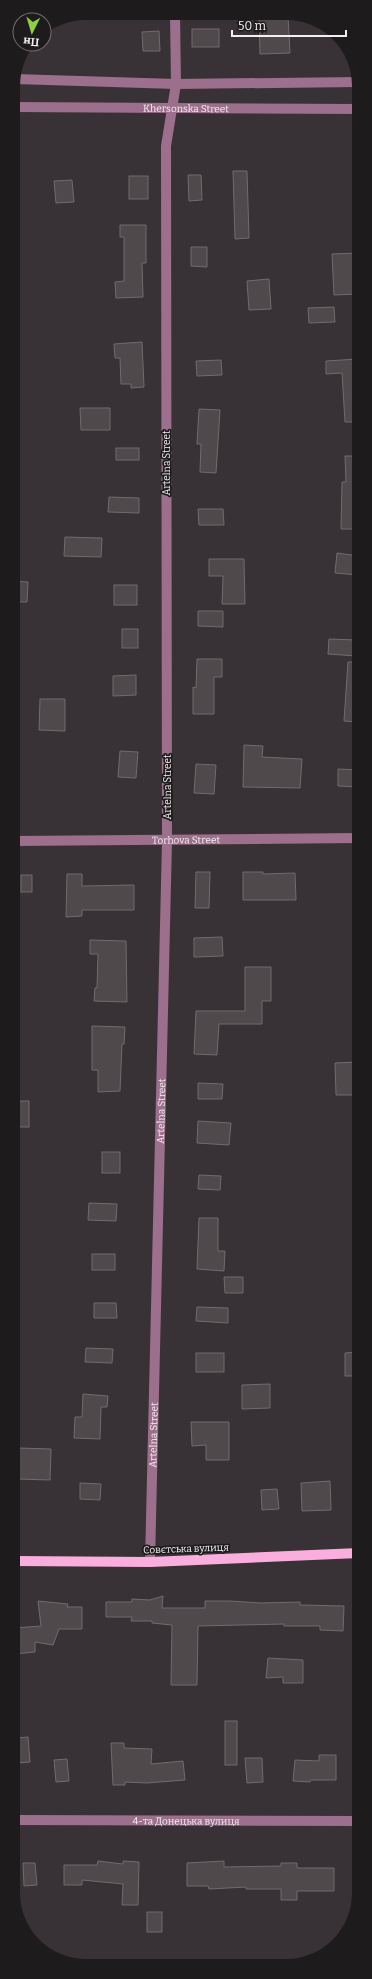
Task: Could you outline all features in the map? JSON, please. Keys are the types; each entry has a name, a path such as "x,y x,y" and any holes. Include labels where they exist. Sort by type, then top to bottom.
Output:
{"main road":[{"name":"Совєтська вулиця","path":"20,1561 150,1562 352,1553"}],"street":[{"name":"Artelna Street","path":"150,1562 166,841 166,146 176,84 175,20"},
{"path":"20,79 176,84 352,82"},
{"name":"Khersonska Street","path":"20,107 352,109"},
{"name":"Torhova Street","path":"20,841 166,841 352,838"},
{"name":"4-та Донецька вулиця","path":"20,1820 352,1821"}],"building":[{"path":"259,20 288,20 290,53 260,54"},
{"path":"192,29 219,29 219,47 192,47"},
{"path":"159,31 160,51 143,51 142,32"},
{"path":"233,171 247,171 249,238 235,239"},
{"path":"188,175 201,175 202,200 189,201"},
{"path":"129,176 148,176 148,199 129,199"},
{"path":"72,180 74,202 56,203 54,181"},
{"path":"120,225 146,225 146,263 142,263 143,297 116,298 115,282 124,281 124,237 120,237"},
{"path":"191,247 207,247 207,267 191,266"},
{"path":"352,253 352,294 334,295 332,254"},
{"path":"269,279 271,309 249,310 247,281"},
{"path":"334,307 335,322 309,323 308,308"},
{"path":"142,342 144,387 131,388 131,384 121,384 120,358 115,358 114,344"},
{"path":"352,359 352,422 345,422 342,373 326,374 326,361"},
{"path":"221,360 222,375 197,376 196,361"},
{"path":"80,408 110,408 110,430 81,430"},
{"path":"199,409 220,410 216,473 200,472 201,444 197,444"},
{"path":"116,448 139,448 139,460 116,460"},
{"path":"345,456 352,456 352,529 341,529 342,482 346,482"},
{"path":"109,497 139,498 139,513 108,512"},
{"path":"198,509 223,509 224,525 199,525"},
{"path":"65,537 102,538 101,557 64,556"},
{"path":"337,553 352,555 352,574 335,573"},
{"path":"209,559 244,559 245,604 222,604 223,576 209,576"},
{"path":"20,581 28,582 27,602 20,602"},
{"path":"114,585 137,585 137,605 114,605"},
{"path":"198,611 223,611 223,627 198,626"},
{"path":"122,629 138,629 138,648 122,648"},
{"path":"329,639 352,640 352,656 328,654"},
{"path":"197,659 222,659 222,677 214,677 214,714 193,714 193,687 196,688"},
{"path":"348,662 352,662 352,722 344,721"},
{"path":"136,675 136,695 113,696 113,676"},
{"path":"40,699 65,699 65,731 39,730"},
{"path":"244,745 263,746 262,757 302,759 300,788 243,787"},
{"path":"120,751 138,752 136,778 118,777"},
{"path":"196,764 216,765 214,794 194,793"},
{"path":"338,769 352,770 352,787 338,786"},
{"path":"196,872 210,872 209,908 195,908"},
{"path":"243,872 263,872 263,874 295,873 296,900 243,900"},
{"path":"67,874 82,874 82,886 134,885 134,910 82,910 82,916 66,917"},
{"path":"21,875 32,875 32,892 21,892"},
{"path":"222,937 223,956 194,957 194,938"},
{"path":"90,940 126,941 127,1002 94,1001 95,988 97,988 98,954 90,954"},
{"path":"245,967 271,967 271,1001 262,1001 262,1024 219,1024 217,1055 194,1054 196,1011 245,1011"},
{"path":"92,1026 125,1027 124,1044 122,1044 120,1091 98,1092 98,1070 92,1070"},
{"path":"352,1062 352,1095 336,1095 335,1063"},
{"path":"198,1083 223,1084 222,1099 198,1099"},
{"path":"20,1101 29,1101 29,1127 20,1127"},
{"path":"198,1121 231,1123 229,1145 197,1143"},
{"path":"102,1152 120,1152 120,1173 102,1173"},
{"path":"199,1175 221,1176 220,1190 198,1189"},
{"path":"89,1203 117,1204 116,1221 88,1220"},
{"path":"199,1218 218,1218 218,1251 225,1251 224,1271 197,1269"},
{"path":"92,1254 115,1254 115,1270 92,1270"},
{"path":"224,1277 243,1277 243,1293 225,1293"},
{"path":"94,1303 116,1303 117,1318 94,1318"},
{"path":"197,1307 228,1308 228,1323 196,1321"},
{"path":"86,1348 113,1349 112,1363 85,1362"},
{"path":"352,1352 352,1376 345,1376 345,1353"},
{"path":"196,1353 224,1353 224,1372 196,1372"},
{"path":"270,1384 270,1408 242,1409 242,1385"},
{"path":"83,1394 108,1396 107,1407 101,1407 100,1439 74,1438 75,1417 82,1417"},
{"path":"191,1422 229,1422 229,1460 206,1460 206,1445 192,1446"},
{"path":"20,1448 51,1449 50,1480 20,1479"},
{"path":"330,1481 331,1510 302,1511 301,1483"},
{"path":"80,1483 101,1484 100,1500 80,1499"},
{"path":"277,1489 279,1509 262,1510 261,1490"},
{"path":"163,1596 162,1608 205,1608 205,1601 261,1603 300,1602 300,1605 344,1606 343,1631 320,1630 320,1626 284,1626 284,1624 198,1626 197,1685 171,1685 172,1625 152,1623 152,1621 131,1621 132,1617 106,1617 106,1602 132,1602 132,1599 150,1600"},
{"path":"38,1601 68,1604 67,1607 82,1607 82,1629 59,1629 53,1645 35,1642 35,1652 20,1653 20,1628 41,1626"},
{"path":"268,1658 303,1660 303,1683 283,1683 283,1677 266,1678"},
{"path":"225,1721 237,1721 237,1765 225,1765"},
{"path":"28,1737 30,1762 20,1763 20,1738"},
{"path":"111,1743 124,1743 124,1748 152,1749 151,1764 183,1761 185,1780 147,1783 125,1782 125,1785 113,1785"},
{"path":"319,1755 336,1755 336,1780 311,1780 310,1782 293,1781 295,1760 319,1761"},
{"path":"245,1758 262,1758 263,1782 247,1783"},
{"path":"67,1759 69,1781 56,1782 54,1760"},
{"path":"98,1861 123,1864 123,1861 139,1862 138,1905 122,1905 123,1884 82,1880 82,1885 64,1885 64,1865 97,1865"},
{"path":"224,1861 224,1867 281,1866 281,1863 297,1863 297,1868 334,1868 334,1891 297,1891 297,1900 281,1900 281,1889 246,1889 246,1887 209,1889 208,1886 187,1886 187,1863"},
{"path":"23,1863 35,1863 37,1885 24,1886"},
{"path":"147,1912 162,1912 162,1932 147,1932"}]}
